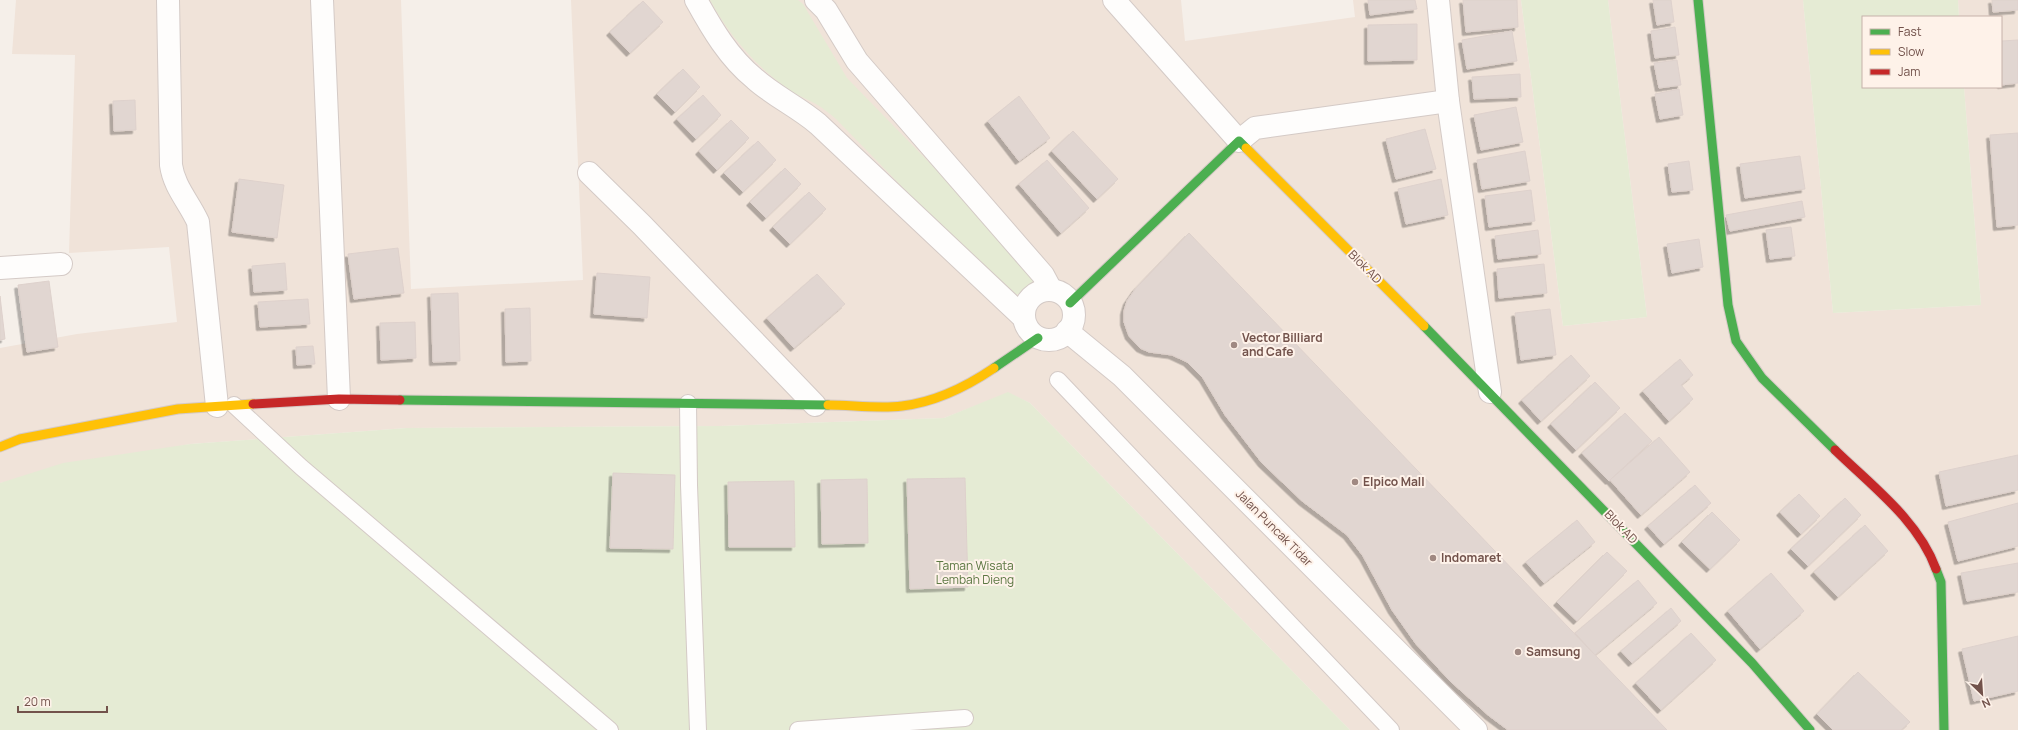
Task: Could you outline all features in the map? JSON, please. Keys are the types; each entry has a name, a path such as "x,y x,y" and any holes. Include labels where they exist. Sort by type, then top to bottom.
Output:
{"street":[{"path":"168,0 171,165 173,179 193,211 198,222 225,406"},
{"path":"322,0 339,400"},
{"path":"696,0 725,47 744,69 756,80 804,112 818,124 1024,318"},
{"path":"816,0 826,10 858,61 1043,275 1051,290"},
{"name":"Blok AD","path":"1114,0 1239,141 1490,392 1752,663 1810,730"},
{"path":"1438,0 1448,101 1490,392"},
{"path":"1698,0 1728,305 1736,341 1762,378 1914,527 1931,555 1941,582 1944,730"},
{"path":"1070,303 1215,166 1239,141 1255,128 1448,101"},
{"path":"589,173 642,225 815,405"},
{"path":"0,268 61,264"},
{"path":"1043,290 1059,292 1070,303 1073,318 1067,331 1054,340 1038,338 1026,326 1024,318 1026,304 1031,298 1043,290"},
{"name":"Jalan Puncak Tidar","path":"1067,331 1122,376 1476,730"},
{"path":"0,447 20,439 178,409 339,400 901,406 942,397 975,381 1038,338"}],"lane":[{"path":"1058,380 1391,730"},
{"path":"688,403 689,485 698,730"},
{"path":"225,406 300,467 610,730"},
{"path":"798,730 964,718"}],"shaded area":[{"path":"16,0 401,0 411,289 583,280 571,0 1181,0 1185,41 1355,17 1353,0 1521,0 1563,326 1647,317 1608,0 1803,0 1833,313 1981,305 1964,88 2002,88 2002,16 1959,16 1958,0 2018,0 2018,730 1350,730 1030,403 1008,393 944,418 720,426 407,428 190,444 0,483 0,348 77,334 177,322 169,247 69,253 75,55 12,54"}],"green space":[{"path":"710,0 798,0 803,4 847,78 1027,263 1035,281 1030,287 1023,293 1012,295 1001,288 836,119 819,106 794,93 781,84 757,63 726,27"},
{"path":"1521,0 1608,0 1647,317 1563,326"},
{"path":"1803,0 1958,0 1959,16 1862,16 1862,88 1964,88 1981,305 1833,313"},
{"name":"Taman Wisata Lembah Dieng","path":"1008,392 1030,403 1350,730 0,730 0,483 63,463 190,444 407,428 720,426 944,418"}],"building":[{"path":"1368,0 1415,0 1417,9 1370,15"},
{"path":"1463,0 1517,0 1518,27 1466,32"},
{"path":"1653,0 1671,0 1674,22 1657,25"},
{"path":"1992,0 2018,0 2018,10 1993,12"},
{"path":"643,1 663,22 630,53 610,32"},
{"path":"1417,24 1417,60 1368,61 1368,25"},
{"path":"1675,27 1679,55 1655,58 1651,31"},
{"path":"1512,31 1517,61 1467,69 1462,40"},
{"path":"2018,40 2018,83 2002,85 2002,41"},
{"path":"1677,60 1681,85 1659,88 1654,63"},
{"path":"683,69 700,87 675,112 657,94"},
{"path":"1520,74 1521,97 1474,99 1472,77"},
{"path":"1679,89 1683,115 1660,119 1655,94"},
{"path":"703,95 721,115 696,139 677,119"},
{"path":"1019,96 1050,138 1019,161 988,121"},
{"path":"135,100 136,130 114,131 113,101"},
{"path":"1516,107 1523,142 1481,150 1474,115"},
{"path":"731,120 749,138 717,170 699,151"},
{"path":"1425,129 1436,169 1396,179 1386,139"},
{"path":"1073,131 1118,179 1097,199 1052,151"},
{"path":"2018,133 2018,225 1997,227 1990,135"},
{"path":"758,141 776,160 743,192 724,173"},
{"path":"1525,151 1530,181 1482,189 1477,160"},
{"path":"1800,156 1805,189 1745,198 1740,164"},
{"path":"1047,160 1089,208 1061,233 1019,184"},
{"path":"1689,161 1693,190 1672,192 1668,164"},
{"path":"785,168 801,184 766,218 750,202"},
{"path":"239,179 284,185 277,238 232,232"},
{"path":"1441,179 1448,215 1406,224 1398,189"},
{"path":"1531,190 1535,221 1489,227 1485,196"},
{"path":"809,192 826,209 790,244 773,227"},
{"path":"1802,201 1805,217 1730,231 1726,215"},
{"path":"1791,227 1795,256 1770,259 1766,230"},
{"path":"1538,230 1541,254 1498,259 1495,236"},
{"name":"Elpico Mall","path":"1189,233 1667,730 1508,730 1488,715 1450,681 1416,644 1392,610 1363,556 1347,535 1302,501 1262,463 1225,415 1203,378 1187,362 1172,355 1149,352 1140,348 1129,336 1124,322 1124,311 1127,301 1136,288"},
{"path":"1699,239 1703,267 1672,273 1667,244"},
{"path":"398,248 404,293 354,299 348,254"},
{"path":"285,263 287,290 254,292 252,266"},
{"path":"1544,264 1547,293 1499,298 1497,269"},
{"path":"597,273 650,277 647,318 594,314"},
{"path":"817,274 845,304 794,348 767,318"},
{"path":"49,281 58,347 27,352 18,285"},
{"path":"458,293 460,361 433,362 431,294"},
{"path":"0,296 5,339 0,340"},
{"path":"308,299 310,324 260,327 258,302"},
{"path":"530,308 531,361 506,362 505,309"},
{"path":"1550,309 1556,355 1521,360 1515,313"},
{"path":"415,322 416,358 381,360 380,323"},
{"path":"313,346 315,364 297,365 296,347"},
{"path":"1571,355 1590,376 1541,421 1522,400"},
{"path":"1680,359 1693,375 1681,385 1693,399 1669,421 1643,391"},
{"path":"1595,382 1620,408 1576,450 1551,424"},
{"path":"1625,413 1652,441 1609,481 1582,453"},
{"path":"1659,437 1690,472 1641,515 1610,480"},
{"path":"2018,455 2018,490 1946,506 1939,472"},
{"path":"613,473 675,475 673,549 610,548"},
{"path":"965,478 968,587 910,589 907,479"},
{"path":"867,479 868,543 822,544 821,480"},
{"path":"794,481 795,547 729,547 728,482"},
{"path":"1695,485 1711,503 1664,544 1648,526"},
{"path":"1799,494 1820,516 1801,534 1780,512"},
{"path":"1845,498 1861,515 1808,566 1791,549"},
{"path":"2018,503 2018,546 1958,561 1948,522"},
{"path":"1712,512 1740,540 1710,569 1682,542"},
{"path":"1577,520 1595,542 1544,583 1526,562"},
{"path":"1865,525 1888,551 1838,597 1814,572"},
{"path":"1607,552 1627,571 1577,621 1557,602"},
{"path":"2018,563 2018,592 1967,601 1961,573"},
{"path":"1771,573 1804,611 1760,649 1728,611"},
{"path":"1638,580 1657,603 1595,655 1575,633"},
{"path":"1671,608 1681,621 1632,663 1621,651"},
{"path":"1691,633 1716,660 1661,710 1636,683"},
{"path":"2018,636 2018,691 1974,701 1962,649"},
{"path":"1858,672 1910,722 1901,730 1833,730 1817,714"}],"traffic: fast":[{"path":"1698,0 1728,305 1736,341 1762,378 1835,450"},
{"path":"1070,303 1239,141 1246,148"},
{"path":"1424,326 1752,663 1810,730"},
{"path":"994,368 1038,338"},
{"path":"400,400 828,405"},
{"path":"1936,569 1941,582 1944,730"}],"traffic: slow":[{"path":"1246,148 1424,326"},
{"path":"828,405 884,407 915,404 950,393 994,368"},
{"path":"0,447 20,439 178,409 253,404"}],"traffic: jam":[{"path":"253,404 339,399 400,400"},
{"path":"1835,450 1906,519 1928,551 1936,569"}],"place":[{"name":"Vector Billiard and Cafe","path":"1234,345"},
{"name":"Elpico Mall","path":"1355,482"},
{"name":"Indomaret","path":"1433,558"},
{"name":"Samsung","path":"1518,652"}]}
